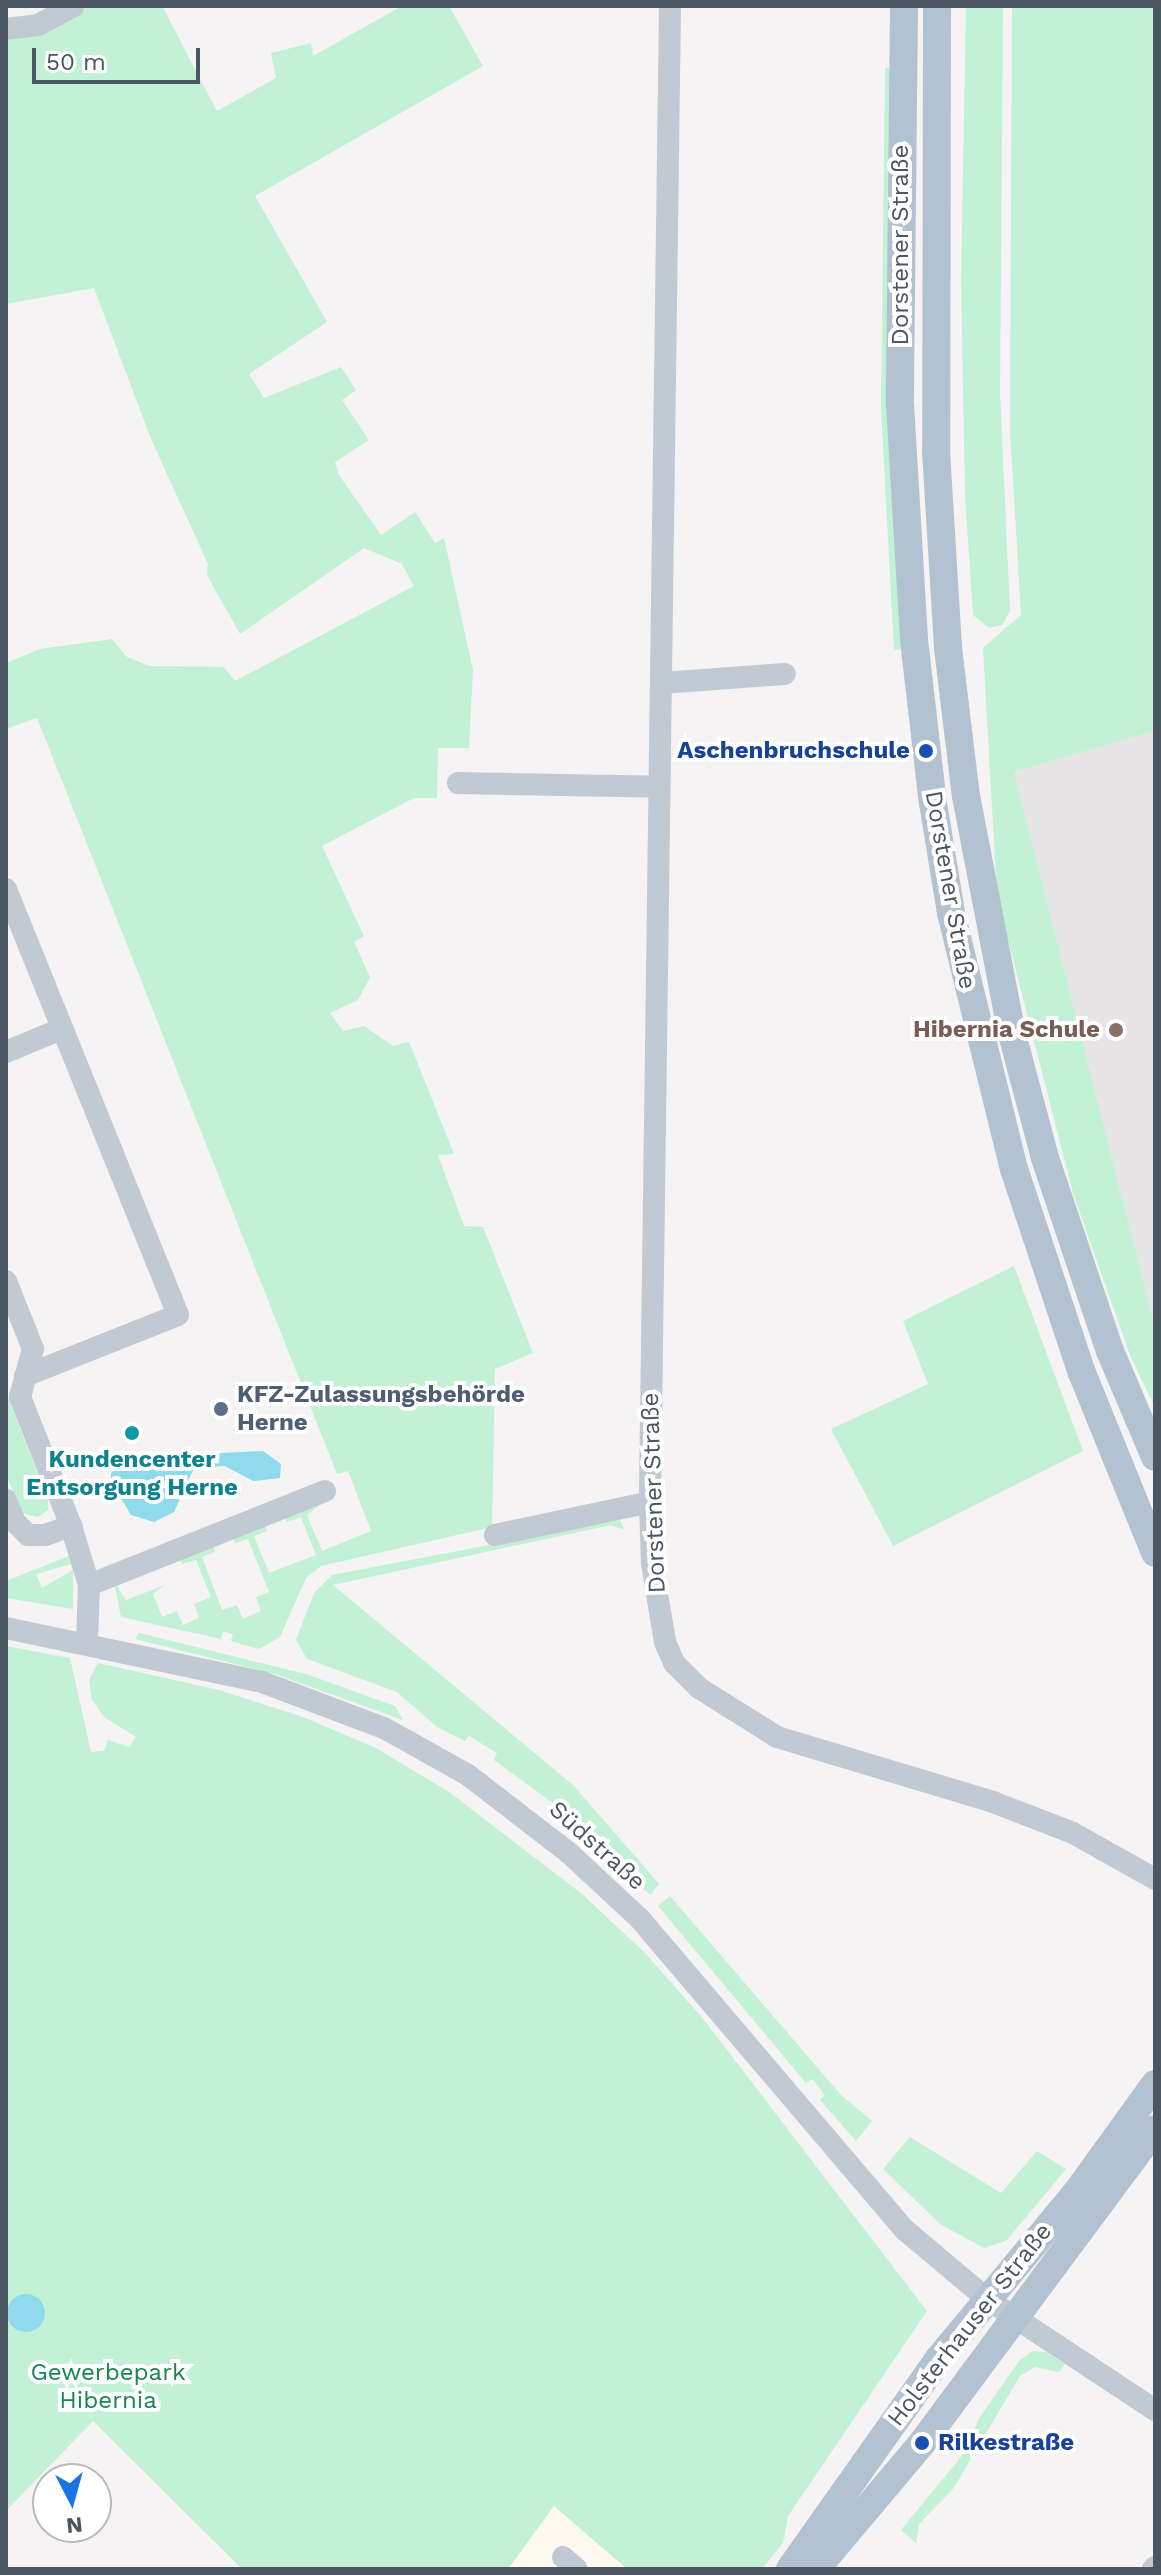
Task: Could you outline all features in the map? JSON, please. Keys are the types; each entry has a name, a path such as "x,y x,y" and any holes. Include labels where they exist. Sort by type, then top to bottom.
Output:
{"main road":[{"name":"Dorstener Straße","path":"904,6 900,404 914,640 933,803 951,913 1014,1169 1082,1373 1155,1553"},
{"name":"Dorstener Straße","path":"937,6 936,451 948,648 966,796 1008,1020 1045,1158 1110,1351 1155,1457"},
{"name":"Holsterhauser Straße","path":"790,2569 929,2371 1077,2192 1155,2084"},
{"name":"Holsterhauser Straße","path":"816,2569 1016,2318 1155,2129"}],"street":[{"path":"6,29 38,25 73,6"},
{"name":"Dorstener Straße","path":"670,6 650,1502 652,1564 665,1642 675,1664 728,1711 792,1742 993,1802 1073,1833 1155,1879"},
{"path":"661,683 785,674"},
{"path":"458,783 659,787"},
{"path":"6,889 61,1029 134,1197 178,1315 25,1376"},
{"path":"6,1052 61,1029"},
{"path":"6,1281 33,1349 20,1397 71,1526 89,1585 87,1642"},
{"path":"89,1585 325,1491"},
{"path":"6,1500 15,1522 28,1535 45,1535 71,1526"},
{"path":"495,1535 650,1502"},
{"name":"Südstraße","path":"6,1628 183,1662 298,1694 405,1738 510,1805 640,1919 905,2230 987,2299 1016,2318"},
{"path":"1016,2318 1155,2410"}],"shaded area":[{"name":"Hibernia Schule","path":"1155,731 1155,1327 1014,772"},
{"path":"554,2505 627,2569 508,2569"}],"green space":[{"path":"90,6 162,6 217,111 276,78 271,53 311,43 313,56 402,6 449,6 483,66 255,196 327,322 249,374 264,398 341,367 356,390 342,400 369,440 335,462 339,475 381,535 415,512 435,543 444,538 473,670 469,748 438,748 437,798 414,798 322,846 364,936 354,942 370,977 358,1000 330,1013 343,1031 364,1026 393,1046 409,1042 454,1154 438,1155 464,1226 483,1227 533,1353 495,1369 492,1527 321,1566 306,1578 280,1637 259,1649 231,1641 233,1634 223,1631 221,1639 121,1617 114,1582 126,1600 165,1585 153,1594 162,1617 177,1611 183,1625 199,1618 194,1604 211,1597 196,1560 182,1564 179,1559 214,1547 215,1552 202,1557 222,1610 237,1605 243,1619 261,1611 256,1597 269,1592 248,1539 235,1543 233,1537 265,1524 267,1531 254,1536 269,1573 316,1555 301,1517 287,1522 285,1518 320,1505 307,1515 322,1551 371,1531 348,1471 337,1474 37,718 6,729 6,663 40,649 112,639 127,657 149,666 224,667 235,681 414,586 402,564 364,548 240,634 207,575 208,564 151,439 94,288 6,304 6,41 42,31"},
{"path":"966,6 1003,6 1000,393 1010,611 1002,625 989,628 973,615 965,496 961,280"},
{"path":"1012,6 1155,6 1155,731 1014,772 1155,1327 1155,1407 1131,1358 1073,1193 997,897 983,648 1021,615 1010,430"},
{"path":"885,68 890,68 903,649 894,650 881,408"},
{"path":"1014,1266 1083,1451 893,1546 831,1429 928,1384 903,1321"},
{"path":"6,1393 48,1499 48,1510 38,1517 21,1513 6,1474"},
{"path":"620,1520 625,1530 611,1525 333,1585 574,1786 659,1884 650,1895 564,1811 494,1760 497,1753 469,1736 465,1741 437,1727 397,1692 307,1659 296,1640 314,1593 332,1575"},
{"path":"69,1556 72,1564 36,1574 42,1588 73,1570 73,1609 6,1598 6,1581"},
{"path":"139,1633 306,1674 395,1706 403,1720 275,1674 135,1639"},
{"name":"Gewerbepark Hibernia","path":"6,1646 70,1658 91,1752 104,1751 108,1740 129,1747 136,1737 104,1717 92,1700 89,1680 98,1663 219,1690 303,1717 376,1748 449,1792 582,1894 646,1954 704,2020 927,2311 788,2516 783,2543 762,2569 627,2569 554,2506 508,2569 242,2569 93,2421 52,2463 32,2463 32,2484 6,2511"},
{"path":"670,1896 841,2095 872,2121 856,2141 820,2100 825,2095 812,2079 806,2083 658,1906"},
{"path":"910,2137 1001,2193 1037,2151 1066,2169 1006,2241 984,2248 940,2224 883,2169"},
{"path":"1033,2351 1046,2352 1065,2364 1059,2372 1035,2367 1020,2376 953,2489 919,2524 916,2543 901,2530 961,2457 980,2417 1019,2361"}],"water":[{"path":"263,1451 281,1464 280,1478 253,1481 225,1466 194,1468 174,1512 154,1522 131,1515 111,1482 111,1473 122,1463 143,1457"},
{"path":"26,2294 39,2300 45,2313 39,2326 26,2332 13,2326 7,2313 13,2300"}],"place":[{"name":"Aschenbruchschule","path":"926,751"},
{"name":"Hibernia Schule","path":"1116,1030"},
{"name":"KFZ-Zulassungsbehörde Herne","path":"221,1409"},
{"name":"Kundencenter Entsorgung Herne","path":"132,1433"},
{"name":"Rilkestraße","path":"922,2443"}]}
